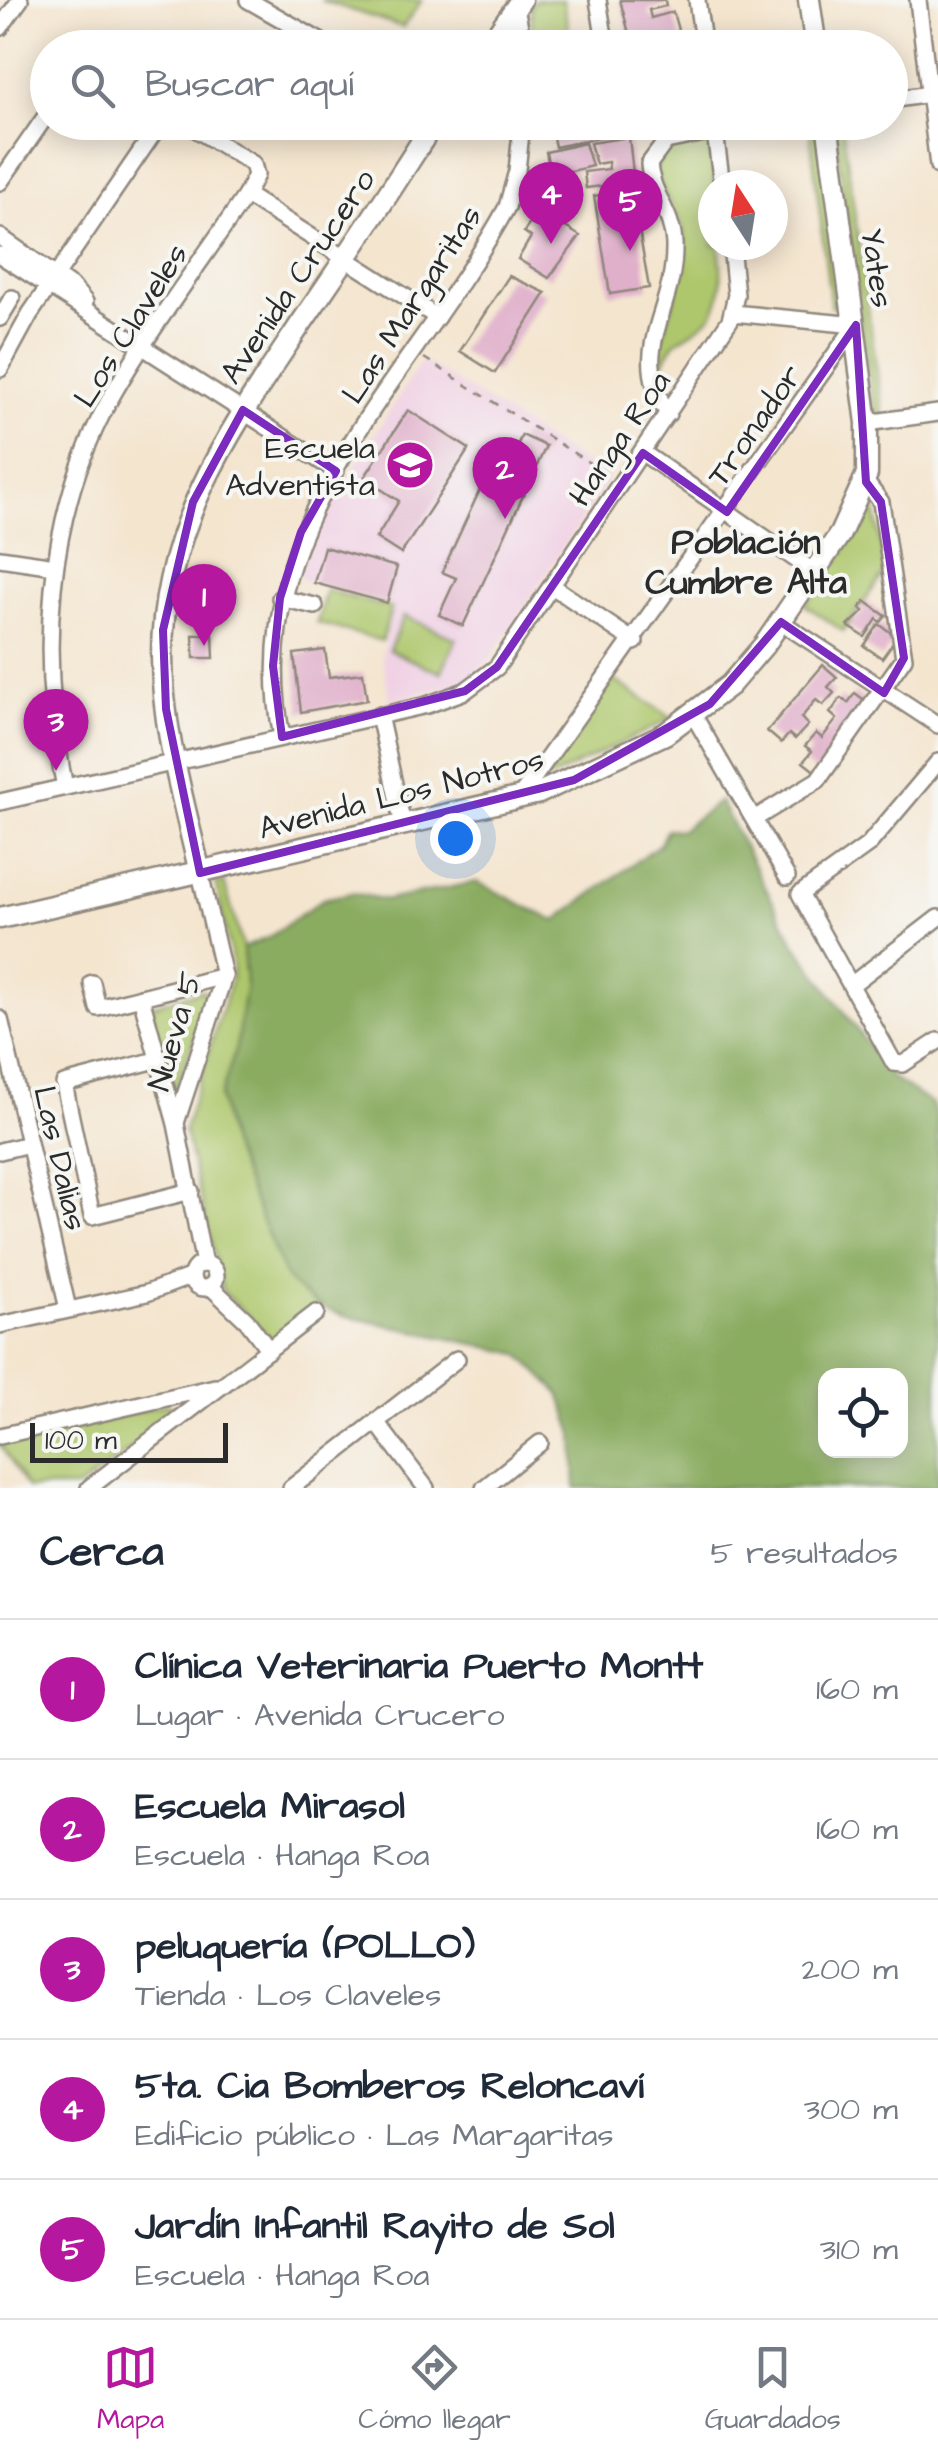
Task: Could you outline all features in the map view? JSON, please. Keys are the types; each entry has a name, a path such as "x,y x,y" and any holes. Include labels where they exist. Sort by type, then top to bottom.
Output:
{"main road":[{"path":"809,0 813,30"},
{"path":"499,30 518,3"},
{"name":"Avenida Crucero","path":"200,872 176,760 162,656 170,578 192,502 244,410 422,140"},
{"name":"Yates","path":"830,140 867,422"},
{"name":"Avenida Los Notros","path":"0,918 520,797 596,770 694,716 730,685 781,622 840,534 865,480 867,422"}],"street":[{"path":"0,28 20,0"},
{"path":"248,0 300,30"},
{"path":"598,0 603,30"},
{"path":"697,0 701,30"},
{"path":"918,0 934,94 938,166"},
{"path":"518,3 522,30"},
{"path":"908,98 934,94"},
{"path":"0,182 30,139"},
{"path":"0,369 53,282 150,140"},
{"path":"214,140 254,164 256,175 246,195 438,317"},
{"name":"Las Margaritas","path":"282,737 273,666 280,598 301,532 336,471 507,208 518,171 521,140"},
{"path":"668,414 656,396 648,366 664,312 674,240 648,164 669,140"},
{"path":"716,140 720,170"},
{"name":"Los Claveles","path":"65,787 50,692 55,566 72,497 94,432 145,346 246,195"},
{"path":"0,237 94,312 336,471"},
{"path":"0,254 53,282"},
{"path":"731,260 734,313 856,326"},
{"path":"0,318 12,298"},
{"name":"Hanga Roa","path":"0,802 427,705 481,682 552,586 734,313"},
{"name":"Tronador","path":"520,797 727,512 856,326"},
{"path":"867,422 938,413"},
{"path":"643,453 814,572"},
{"path":"754,819 818,780 884,693 904,658 881,502 865,480"},
{"path":"0,558 55,566"},
{"path":"552,586 634,642"},
{"path":"280,598 315,606"},
{"path":"781,622 938,725"},
{"path":"380,715 404,825"},
{"path":"694,716 786,876"},
{"path":"938,762 868,845 800,894 894,1063 903,1064 938,1041"},
{"name":"Nueva 5","path":"198,1270 191,1191 176,1124 224,976 200,872"},
{"path":"851,984 938,918"},
{"path":"92,984 98,1008 224,976"},
{"path":"141,997 176,1124"},
{"name":"Las Dalias","path":"0,1019 68,1310"},
{"path":"156,1060 64,1084 92,1216 191,1191"},
{"path":"0,1151 29,1144"},
{"path":"0,1325 147,1292 198,1270 198,1286 210,1286 252,1326 268,1350"},
{"path":"90,1488 316,1313"},
{"path":"292,1488 457,1359"},
{"path":"0,1436 222,1386"},
{"path":"376,1423 426,1488"},
{"path":"484,1488 540,1442"},
{"path":"502,1474 514,1488"}],"path":[{"path":"413,350 621,484"}],"highlighted area":[{"path":"856,325 866,482 881,502 904,658 884,693 781,622 710,704 574,780 200,873 166,709 163,630 193,502 243,410 336,471 301,532 280,598 273,666 282,737 465,691 497,667 643,453 727,512"}],"shaded area":[{"path":"422,360 608,479 491,658 467,681 390,701 382,656 393,605 300,579 300,570 321,519"}],"green space":[{"path":"320,0 422,0 403,27"},
{"path":"535,0 563,0 569,30 532,30 531,7"},
{"path":"708,140 713,170 698,170 698,260 721,260 721,264 721,286 712,315 676,343 661,367 657,365 659,349 682,269 685,240 656,167 667,145"},
{"path":"811,140 823,140 845,305 831,306"},
{"path":"836,140 844,140 883,416 874,413"},
{"path":"873,497 885,572 843,631 805,605 844,551"},
{"path":"326,590 391,608 382,641 317,623"},
{"path":"404,616 456,639 441,673 389,650"},
{"path":"614,680 672,718 548,779 545,771"},
{"path":"720,801 795,944 892,1078 932,1104 938,1121 938,1488 576,1488 574,1434 560,1394 519,1354 342,1315 318,1305 292,1284 286,1278 230,1144 220,1098 236,1048 246,984 243,948 271,936 323,899 352,893 387,900 477,882 555,921 660,844 667,829 681,830"},
{"path":"224,882 243,948 246,984 236,1048 220,1098 230,1144 286,1278 320,1308 273,1341 223,1292 184,1130 231,980 233,966 216,884"},
{"path":"203,990 207,996 205,1009 175,1089 170,1088 151,1006"},
{"path":"167,1404 177,1407 178,1413 79,1488 27,1488 0,1444"}],"building":[{"path":"620,0 665,0 666,6 649,10 651,18 673,12 678,30 628,30"},
{"path":"554,140 589,140 555,147"},
{"path":"629,140 634,182 586,188 584,172 609,169 608,162 596,164 590,143"},
{"path":"585,143 592,166 551,176 546,152"},
{"path":"646,188 650,216 637,218 649,288 610,294 594,196"},
{"path":"538,210 580,236 549,278 518,259 531,237 524,232"},
{"path":"509,276 546,293 495,373 460,351"},
{"path":"408,410 469,449 401,554 376,538 399,501 364,478"},
{"path":"522,435 546,446 463,626 439,615 456,578 442,572 490,468 504,474"},
{"path":"324,547 397,567 387,603 314,583"},
{"path":"865,601 886,616 881,622 877,619 865,637 848,626 864,611 860,608"},
{"path":"879,624 897,637 882,658 864,646"},
{"path":"213,634 214,658 194,658 193,635"},
{"path":"325,650 329,677 363,673 367,700 301,712 294,654"},
{"path":"823,665 837,677 828,687 834,693 823,705 816,700 801,718 808,725 795,739 789,734 781,743 767,731"},
{"path":"855,693 871,705 817,773 803,762 812,751 805,746 816,733 822,738 837,719 830,713 841,698 848,703"}],"place":[{"name":"5ta. Cia Bomberos Reloncaví","path":"551,244"},
{"name":"Jardín Infantil Rayito de Sol","path":"630,251"},
{"name":"Escuela Adventista","path":"410,465"},
{"name":"Escuela Mirasol","path":"505,519"},
{"name":"Clínica Veterinaria Puerto Montt","path":"204,646"},
{"name":"peluquería (POLLO)","path":"56,771"}],"district":[{"name":"Población Cumbre Alta","path":"746,561"}]}
